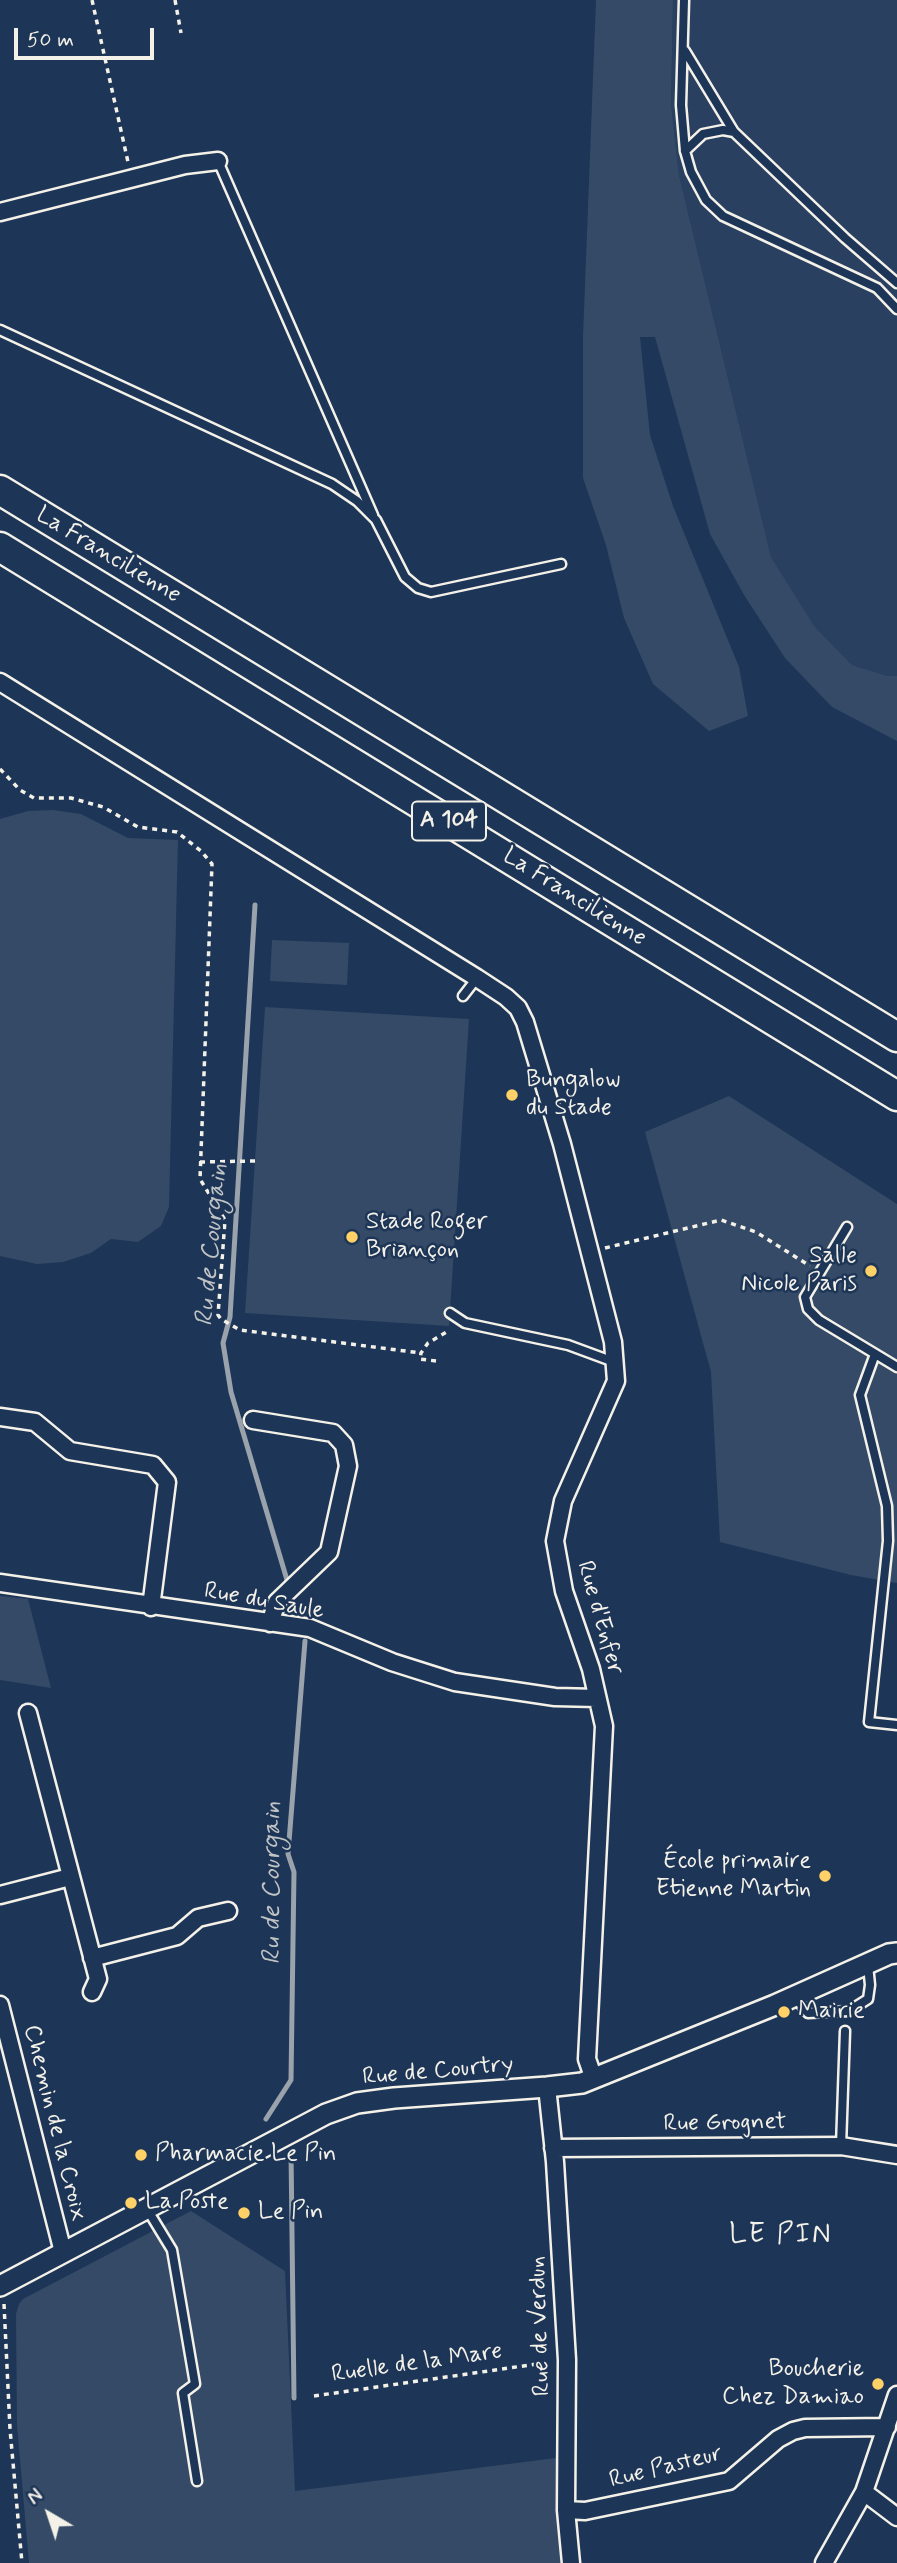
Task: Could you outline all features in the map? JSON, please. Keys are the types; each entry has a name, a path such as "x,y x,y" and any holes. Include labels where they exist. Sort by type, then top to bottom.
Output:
{"highway":[{"name":"La Francilienne","path":"0,491 897,1037"},
{"name":"La Francilienne","path":"0,547 897,1096"}],"street":[{"path":"0,212 185,165 218,161"},
{"name":"Rue d'Enfer","path":"0,682 478,978 506,997 518,1009 525,1022 562,1144 613,1342 616,1381 563,1501 555,1541 564,1591 591,1670 604,1726 587,2059 594,2079"},
{"path":"0,1417 35,1422 70,1451 153,1465 167,1482 151,1607"},
{"path":"253,1420 333,1433 344,1445 348,1466 329,1552 277,1602 270,1623"},
{"name":"Rue du Saule","path":"0,1583 310,1628 455,1682 555,1697 597,1698"},
{"path":"28,1713 98,1979 92,1993"},
{"path":"0,1895 70,1877"},
{"path":"92,1958 177,1936 198,1919 228,1911"},
{"name":"Rue de Courtry","path":"1,2285 326,2114 357,2103 394,2098 547,2087 594,2079 889,1954 897,1953"},
{"name":"Chemin de la Croix","path":"0,2005 63,2252"},
{"name":"Rue de Verdun","path":"547,2087 567,2360 566,2510 571,2563"},
{"name":"Rue Grognet","path":"553,2148 841,2146 897,2155"},
{"path":"824,2563 864,2493 897,2395"},
{"name":"Rue Pasteur","path":"566,2510 585,2511 729,2481 778,2439 793,2431 805,2428 887,2427"},
{"path":"864,2493 897,2517"}],"lane":[{"path":"684,0 681,105 685,151 691,172 706,200 723,216 877,288 897,309"},
{"path":"684,48 734,132 815,210 897,283"},
{"path":"685,151 704,135 723,130 734,132"},
{"path":"218,161 376,520 405,577 418,588 431,592 561,564"},
{"path":"0,330 332,484 357,501 376,520"},
{"path":"463,996 478,978"},
{"path":"847,1227 805,1297 808,1309 819,1320 897,1367"},
{"path":"450,1313 465,1323 568,1345 614,1362"},
{"path":"875,1354 860,1395 887,1506 888,1541 869,1721 897,1725"},
{"path":"794,1996 808,2013 849,2011 868,1999 868,1963"},
{"path":"841,2146 845,2032"},
{"path":"147,2208 172,2250 195,2384 183,2393 197,2481"}],"path":[{"path":"92,0 131,178"},
{"path":"175,0 181,33"},
{"path":"0,769 20,790 34,798 71,798 103,807 138,827 177,832 212,864 200,1179 225,1220 218,1315 240,1330 421,1353"},
{"path":"200,1162 255,1161"},
{"path":"590,1252 721,1220 756,1232 819,1271"},
{"path":"436,1361 420,1359 421,1353 440,1334 465,1323"},
{"path":"1,2285 6,2314 10,2429 22,2563"},
{"name":"Ruelle de la Mare","path":"314,2396 567,2360"}],"shaded area":[{"path":"596,0 673,0 671,104 679,175 771,557 815,627 852,665 888,676 897,676 897,741 832,707 785,658 744,595 710,534 655,337 640,337 650,435 673,506 739,667 748,716 709,731 653,684 624,618 606,545 583,478 583,336"},
{"path":"673,0 897,0 897,676 888,676 852,665 815,627 771,557 679,175 671,104"},
{"path":"53,810 81,814 128,838 178,840 169,1207 161,1226 138,1242 111,1239 91,1253 63,1262 37,1264 0,1256 0,819 28,811"},
{"path":"272,940 349,943 347,985 270,981"},
{"name":"Stade Roger Briançon","path":"265,1007 469,1019 449,1326 245,1313"},
{"path":"729,1096 897,1204 897,1583 851,1575 720,1542 711,1372 645,1132"},
{"path":"0,1596 28,1599 51,1688 0,1680"},
{"path":"191,2211 285,2271 295,2491 556,2458 562,2563 29,2563 17,2425 16,2314 19,2304 23,2299"}],"waterway":[{"name":"Ru de Courgain","path":"255,905 230,1317 223,1343 231,1392 287,1580"},
{"name":"Ru de Courgain","path":"266,2119 291,2080 294,1872 288,1854 305,1641"},
{"name":"Ru de Courgain","path":"291,2151 294,2398"}],"place":[{"name":"Bungalow du Stade","path":"512,1095"},
{"name":"Stade Roger Briançon","path":"352,1237"},
{"name":"Salle Nicole Paris","path":"871,1271"},
{"name":"École primaire Etienne Martin","path":"825,1876"},
{"name":"Mairie","path":"784,2012"},
{"name":"Pharmacie Le Pin","path":"141,2155"},
{"name":"La Poste","path":"131,2203"},
{"name":"Le Pin","path":"244,2213"},
{"name":"Boucherie Chez Damiao","path":"878,2384"}],"district":[{"name":"LE PIN","path":"781,2236"}]}
